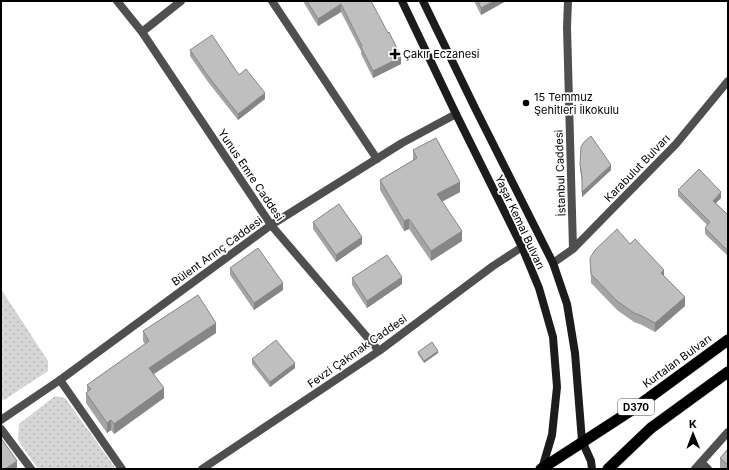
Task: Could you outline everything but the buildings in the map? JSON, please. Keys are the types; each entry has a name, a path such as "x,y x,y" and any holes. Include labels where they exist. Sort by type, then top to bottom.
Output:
{"highway":[{"name":"Kurtalan Bulvarı","path":"542,469 582,441 634,408 728,340"},
{"name":"D370","path":"608,469 651,428 728,372"}],"main road":[{"name":"Yaşar Kemal Bulvarı","path":"402,1 522,248 539,288 553,337 557,387 552,435 542,469"},
{"name":"Yaşar Kemal Bulvarı","path":"423,1 553,263 567,304 576,353 582,441"},
{"path":"582,441 591,461 592,469"}],"street":[{"name":"Yunus Emre Caddesi","path":"117,1 142,32 271,225 379,351"},
{"path":"142,32 182,1"},
{"path":"272,1 377,159"},
{"name":"İstanbul Caddesi","path":"568,1 567,27 573,249"},
{"name":"Karabulut Bulvarı","path":"553,263 573,249 676,144 728,81"},
{"name":"Bülent Arınç Caddesi","path":"1,420 60,380 271,225 402,143 456,114"},
{"name":"Fevzi Çakmak Caddesi","path":"202,469 379,351 493,266 522,248"},
{"path":"60,380 122,469"},
{"path":"1,429 31,469"},
{"path":"708,469 698,466 728,432"}],"shaded area":[{"path":"1,289 48,361 48,371 4,400 1,399"},
{"path":"55,396 65,398 116,469 38,469 18,440 19,424"}],"place":[{"name":"Çakır Eczanesi","path":"395,54"},
{"name":"15 Temmuz Şehitleri İlkokulu","path":"526,103"}]}
